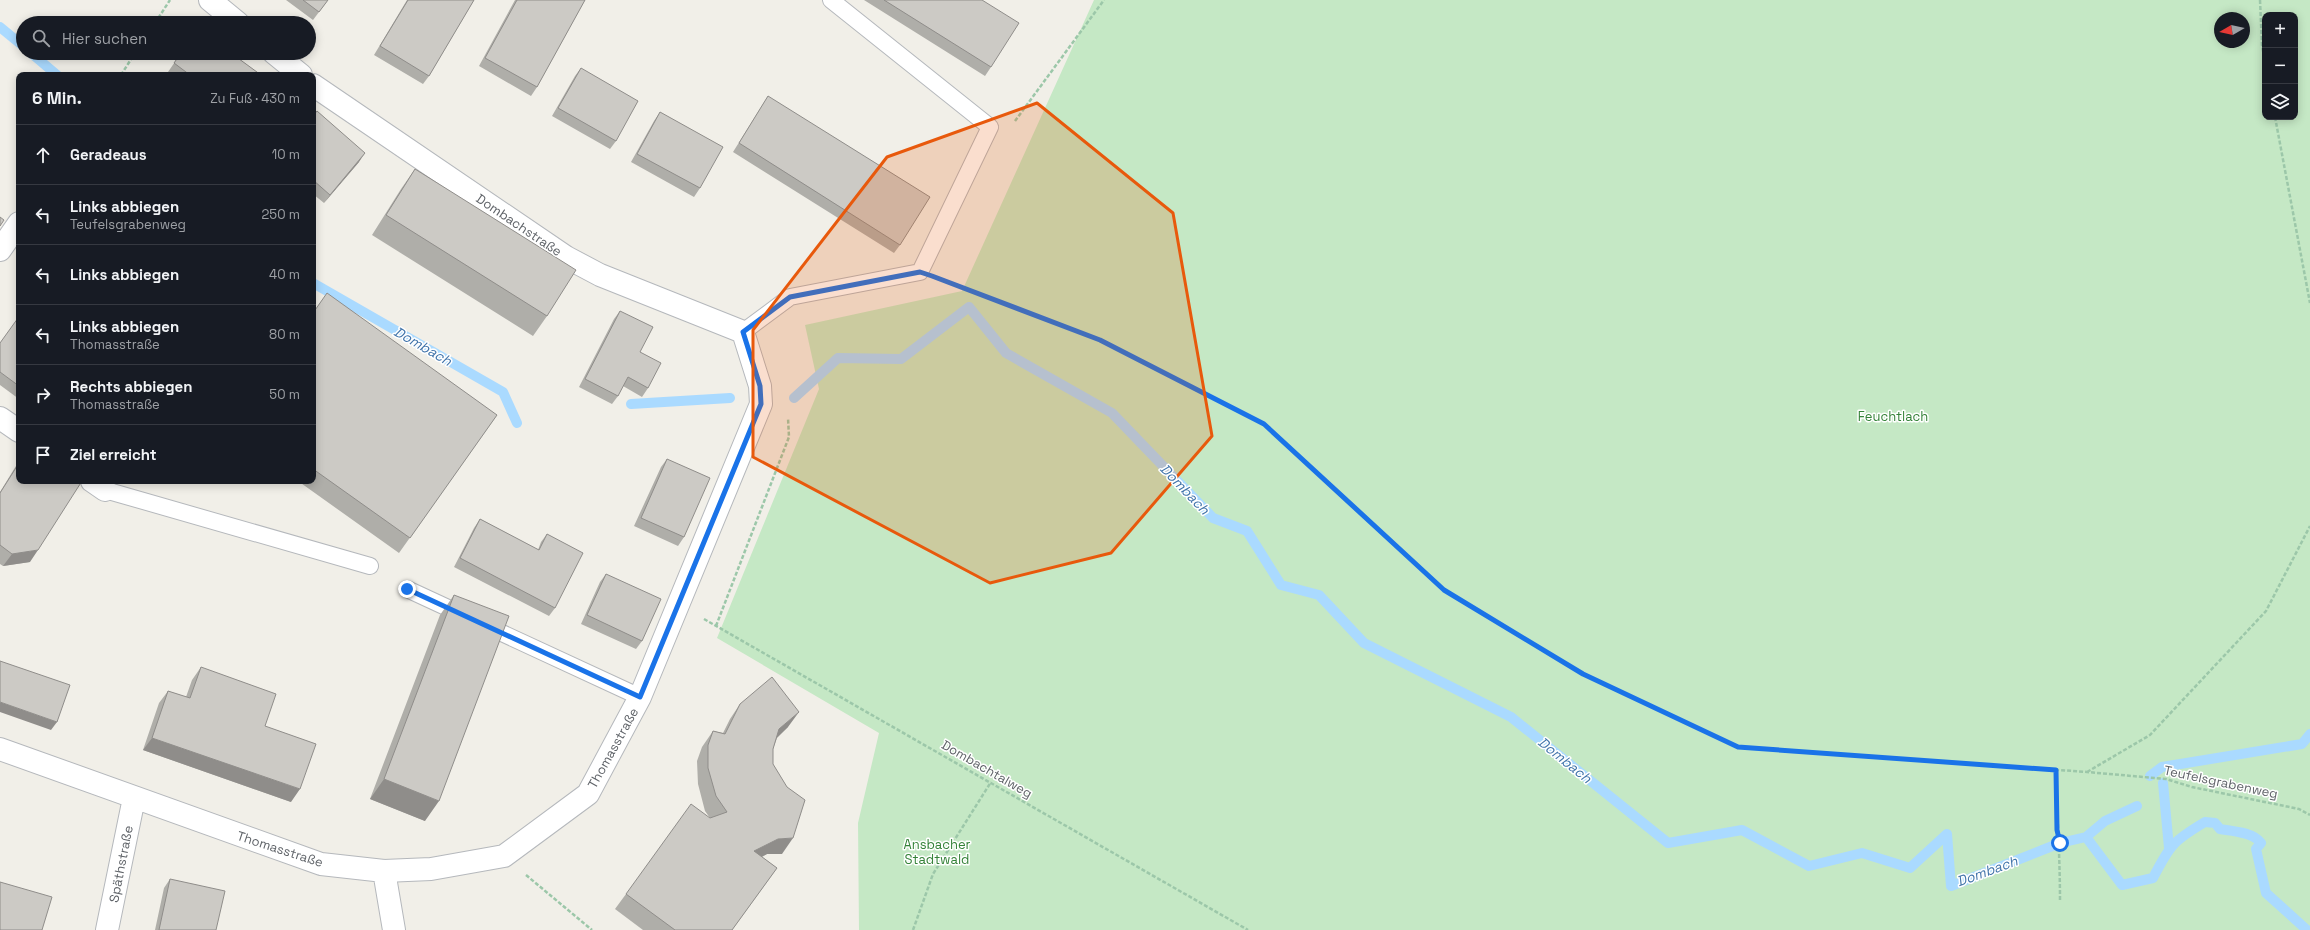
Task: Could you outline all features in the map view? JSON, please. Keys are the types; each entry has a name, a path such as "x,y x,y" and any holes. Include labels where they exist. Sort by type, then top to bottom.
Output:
{"street":[{"path":"210,0 229,16"},
{"path":"283,60 297,72"},
{"name":"Dombachstraße","path":"316,87 566,257 600,275 743,332"},
{"path":"0,250 16,227"},
{"name":"Thomasstraße","path":"0,750 321,864 384,871 431,869 504,856 588,794 640,697 761,404 760,386 743,332"},
{"path":"0,418 16,429"},
{"name":"Späthstraße","path":"107,930 134,798"},
{"path":"384,871 394,930"}],"lane":[{"path":"743,332 790,297 920,272 990,127 831,0"},
{"path":"99,485 370,566"},
{"name":"Thomasstraße","path":"407,589 640,697"}],"path":[{"path":"160,16 170,0"},
{"path":"990,127 1007,132 1104,0"},
{"path":"2260,0 2263,48"},
{"path":"123,72 131,60"},
{"path":"2276,120 2310,303"},
{"name":"Teufelsgrabenweg","path":"920,272 1100,340 1264,424 1444,590 1583,674 1738,747 2087,772 2166,780 2192,787 2299,809 2310,815"},
{"name":"Dombachtalweg","path":"761,404 788,417 789,437 716,626 1248,930"},
{"path":"2087,772 2150,734 2266,611 2310,526"},
{"path":"2056,770 2057,830 2060,843 2060,901"},
{"path":"913,930 933,874 991,782"},
{"path":"504,856 592,930"}],"highlighted area":[{"path":"1037,103 1173,213 1212,436 1111,553 990,583 753,457 753,330 887,157"}],"green space":[{"name":"Feuchtlach","path":"1094,0 2310,0 2310,930 859,930 858,823 879,733 717,638 819,389 805,325 962,291"}],"building":[{"path":"303,0 328,0 319,12"},
{"path":"408,0 474,0 429,76 380,46"},
{"path":"517,0 585,0 537,87 485,58"},
{"path":"884,0 982,0 1019,23 991,67"},
{"path":"176,60 241,60 257,72 186,72 174,63"},
{"path":"581,68 638,101 616,141 558,108"},
{"path":"768,96 930,197 900,245 739,143"},
{"path":"317,111 365,153 330,195 316,183"},
{"path":"660,112 723,147 700,188 637,154"},
{"path":"415,169 576,270 547,316 386,215"},
{"path":"0,217 4,220 0,226"},
{"path":"327,293 497,415 410,538 316,471 316,309"},
{"path":"620,311 653,327 640,352 661,363 648,388 628,377 618,396 585,379"},
{"path":"16,321 16,384 0,372 0,343"},
{"path":"667,459 710,478 684,537 641,518"},
{"path":"16,468 16,484 80,484 38,550 12,554 0,545 0,493"},
{"path":"480,519 539,550 547,534 583,553 555,608 460,558"},
{"path":"606,574 661,599 642,641 587,615"},
{"path":"454,595 509,616 439,801 384,779"},
{"path":"0,661 70,685 57,722 0,702"},
{"path":"201,667 276,694 265,726 316,744 300,789 152,738 168,691 190,698"},
{"path":"772,677 799,712 779,729 773,749 773,764 787,787 805,800 793,838 778,839 754,851 777,868 732,930 675,930 626,894 691,804 710,818 727,812 716,796 708,768 708,745 713,731 725,734 740,704"},
{"path":"170,879 225,891 216,930 159,930"},
{"path":"0,882 52,897 42,930 0,930"}],"waterway":[{"name":"Dombach","path":"0,27 16,40"},
{"name":"Dombach","path":"39,60 53,72"},
{"name":"Dombach","path":"316,285 503,392 517,423"},
{"name":"Dombach","path":"794,398 838,358 901,359 969,307 1006,353 1112,413 1213,518 1247,531 1281,585 1319,595 1364,643 1511,717 1668,843 1742,830 1809,866 1862,853 1910,868 1947,834 1951,886 2060,843 2086,837 2122,885 2153,878 2168,851 2179,839 2205,822 2215,823 2220,829 2248,834 2253,836 2261,843 2256,849 2266,893 2307,930"},
{"name":"Dombach","path":"631,404 730,398"},
{"path":"2150,776 2162,767 2302,744 2310,734"},
{"path":"2163,783 2169,848"},
{"path":"2086,837 2105,821 2137,806"}],"route":[{"path":"407,589 640,697 679,606 761,404 760,386 743,332 790,297 920,272 1100,340 1264,424 1444,590 1583,674 1738,747 2056,770 2057,830 2060,843"}],"park label":[{"name":"Ansbacher Stadtwald","path":"937,852"}]}
